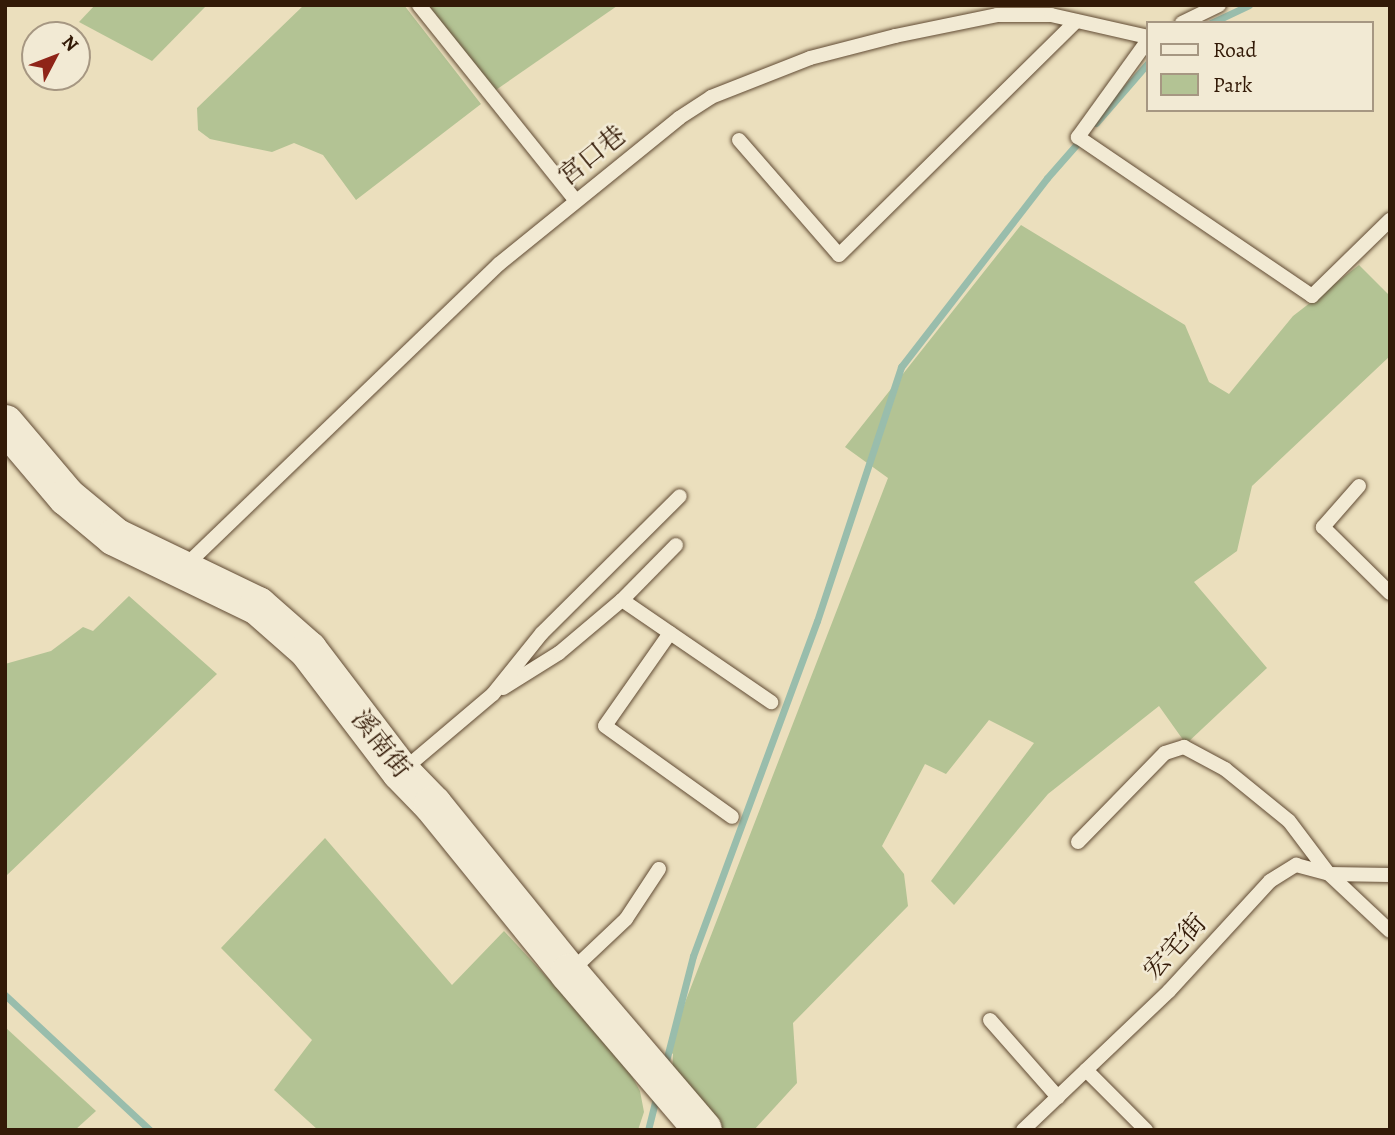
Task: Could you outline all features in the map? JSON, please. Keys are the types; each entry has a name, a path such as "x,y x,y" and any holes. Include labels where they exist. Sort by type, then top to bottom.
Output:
{"street":[{"name":"溪南街","path":"5,424 67,497 115,537 258,606 308,650 401,772 433,805 569,973 703,1130"}],"lane":[{"path":"419,5 576,201"},
{"path":"1186,21 1219,5"},
{"name":"宮口巷","path":"181,571 499,264 679,118 711,97 810,58 895,36 997,15 1055,11 1076,21 1146,38"},
{"path":"739,140 839,255 1076,21"},
{"path":"1146,42 1078,137 1312,296 1390,220"},
{"path":"1359,485 1323,527 1390,593"},
{"path":"493,694 542,633 680,496"},
{"path":"401,772 493,694 559,653 622,600 676,545"},
{"path":"622,600 771,702"},
{"path":"670,633 605,726 733,817"},
{"path":"1078,842 1165,753 1184,747 1225,769 1289,821 1329,874 1390,931"},
{"name":"宏宅街","path":"1028,1129 1169,991 1270,881 1296,866 1329,874 1390,875"},
{"path":"569,973 626,919 659,869"},
{"path":"990,1020 1058,1097"},
{"path":"1086,1070 1146,1130"}],"green space":[{"path":"95,5 207,5 152,61 91,28 91,21 80,21"},
{"path":"304,5 404,5 481,104 356,200 323,155 294,143 272,152 210,139 198,130 197,108"},
{"path":"419,5 616,5 617,6 490,94"},
{"path":"1021,225 1185,325 1209,382 1229,394 1293,316 1359,265 1390,296 1390,356 1252,486 1237,551 1194,582 1267,668 1186,744 1159,706 1048,794 954,905 931,881 1034,743 989,720 946,774 925,764 882,846 904,874 908,906 793,1023 797,1083 754,1130 715,1130 672,1079 673,1054 667,1049 888,478 845,447"},
{"path":"129,596 217,674 5,877 5,664 51,651 83,627 93,631"},
{"path":"325,838 452,985 504,931 622,1058 640,1091 644,1112 638,1130 318,1130 274,1090 312,1040 221,948"},
{"path":"5,1027 96,1111 75,1130 5,1130"}],"waterway":[{"path":"1215,21 1249,5"},
{"path":"1096,123 1146,65"},
{"path":"665,1065 693,956 817,621 901,367 1047,178 1083,137"},
{"path":"5,995 150,1130"},
{"path":"648,1130 657,1094"}]}
